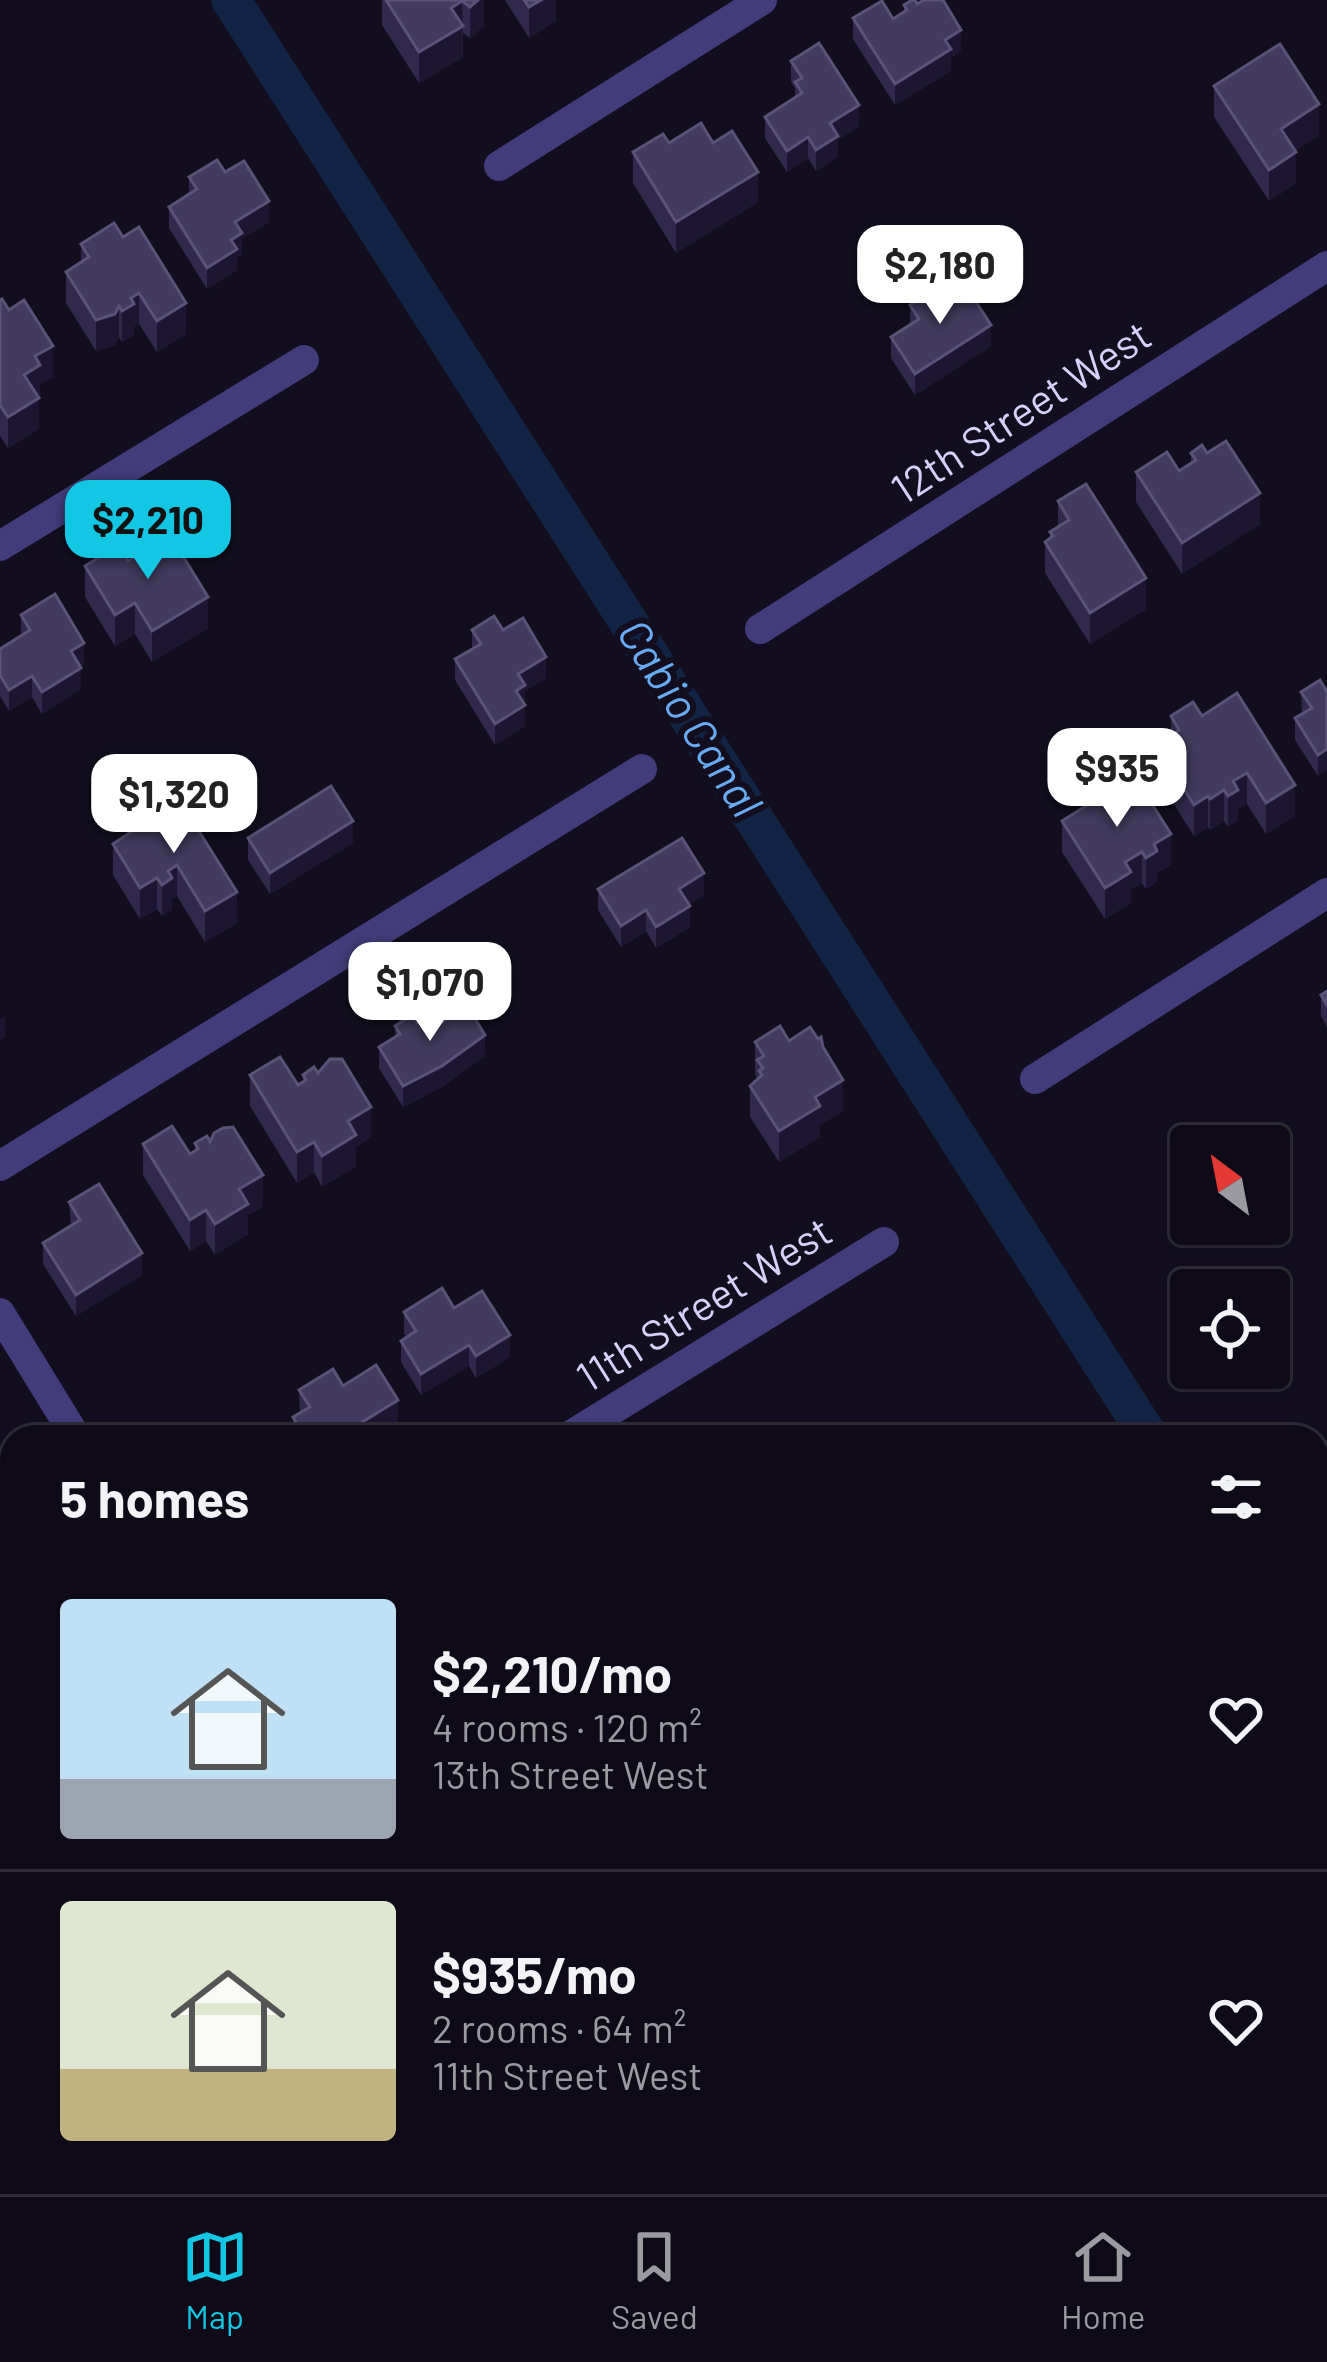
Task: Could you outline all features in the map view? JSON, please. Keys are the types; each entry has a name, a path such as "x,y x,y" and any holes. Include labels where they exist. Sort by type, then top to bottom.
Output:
{"street":[{"path":"499,166 762,0"},
{"name":"12th Street West","path":"760,629 1327,266"},
{"path":"0,546 304,360"},
{"path":"0,1166 642,769"},
{"path":"1035,1078 1327,893"},
{"name":"11th Street West","path":"587,1425 884,1242"},
{"path":"0,1312 69,1425"}],"building":[{"path":"386,0 478,0 470,7 462,1 451,8 463,26 419,52"},
{"path":"912,0 917,4 943,0 961,30 945,40 951,49 895,84 853,18 882,1 893,19"},
{"path":"819,43 859,105 830,123 838,136 816,150 808,137 787,151 765,117 802,93 795,82 802,78 791,61"},
{"path":"1280,44 1319,104 1281,129 1296,152 1269,170 1214,86"},
{"path":"701,123 713,143 732,131 758,172 676,222 633,152 663,134 669,143"},
{"path":"217,160 225,172 244,161 269,201 235,222 242,233 231,240 237,249 207,268 169,207 197,189 189,177"},
{"path":"114,223 123,237 139,227 186,303 157,321 139,293 131,298 134,304 122,311 119,306 115,314 96,320 66,272 89,257 81,244"},
{"path":"940,285 949,299 967,288 991,325 915,374 891,337 919,319 910,305"},
{"path":"2,299 9,310 24,300 53,346 35,356 40,365 24,375 39,398 8,417 0,405"},
{"path":"1226,441 1260,493 1182,543 1136,472 1167,452 1179,471 1196,460 1191,453 1202,445 1207,453"},
{"path":"1086,484 1146,578 1090,613 1045,542 1053,536 1050,532 1069,520 1058,501"},
{"path":"170,535 208,597 152,631 135,603 115,615 85,566 119,545 128,561"},
{"path":"55,594 84,643 71,651 81,668 42,692 32,676 9,690 0,675 0,649 30,630 21,615"},
{"path":"494,616 503,630 523,618 546,657 518,674 525,685 516,691 525,705 495,724 455,659 481,644 472,630"},
{"path":"1320,680 1327,692 1327,749 1318,755 1295,718 1312,708 1301,692"},
{"path":"1237,693 1295,785 1266,803 1247,773 1233,781 1238,790 1228,796 1224,790 1194,805 1156,745 1179,730 1171,716 1193,702 1202,716"},
{"path":"1134,776 1171,834 1154,844 1157,851 1146,858 1142,852 1125,862 1131,872 1105,888 1062,821"},
{"path":"331,786 353,821 270,873 248,838"},
{"path":"155,808 163,822 185,809 237,892 205,911 177,865 168,871 172,878 162,885 157,878 140,888 113,844 131,832 127,826"},
{"path":"682,838 704,873 679,889 690,906 656,927 646,910 621,926 598,889"},
{"path":"468,1007 485,1035 442,1066 403,1086 379,1047 400,1034 395,1026 412,1015 417,1023 433,1014 439,1024"},
{"path":"780,1026 789,1041 810,1027 821,1037 843,1080 815,1097 820,1106 779,1131 750,1086 763,1068 757,1060 764,1056 755,1042"},
{"path":"280,1057 298,1085 314,1067 318,1073 330,1059 342,1059 371,1107 348,1121 356,1135 322,1156 314,1142 297,1152 250,1075"},
{"path":"172,1126 190,1154 198,1149 195,1143 207,1136 210,1142 214,1133 233,1127 263,1175 239,1189 248,1204 215,1224 206,1210 190,1220 143,1144"},
{"path":"99,1184 142,1253 76,1295 43,1243 80,1220 69,1202"},
{"path":"442,1288 454,1308 482,1291 510,1335 476,1356 469,1345 421,1374 401,1341 416,1331 404,1312"},
{"path":"376,1365 398,1400 357,1425 298,1425 293,1417 310,1407 299,1390 333,1369 343,1386"}],"waterway":[{"name":"Cabio Canal","path":"231,0 1141,1425"}]}
